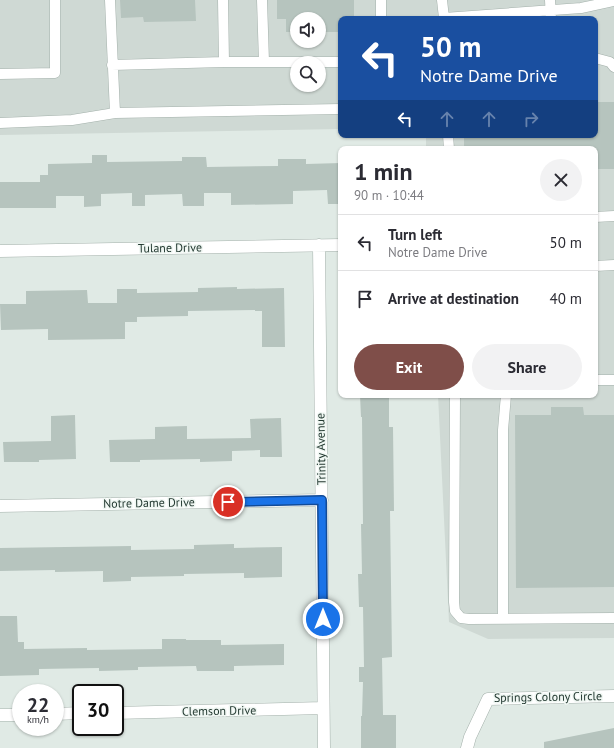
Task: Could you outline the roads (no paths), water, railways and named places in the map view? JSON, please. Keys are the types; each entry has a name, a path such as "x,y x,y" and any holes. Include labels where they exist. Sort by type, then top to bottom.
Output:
{"street":[{"name":"Trinity Avenue","path":"318,245 324,748"},
{"name":"Tulane Drive","path":"0,251 338,245"},
{"name":"Notre Dame Drive","path":"0,506 322,500"},
{"name":"Springs Colony Circle","path":"467,748 470,737 488,699 614,696"},
{"name":"Clemson Drive","path":"124,713 323,708"},
{"path":"0,715 12,714"}],"lane":[{"path":"0,74 55,72 55,0"},
{"path":"110,0 114,113"},
{"path":"223,0 224,62"},
{"path":"262,0 264,62"},
{"path":"380,0 381,16"},
{"path":"442,0 444,16"},
{"path":"550,0 551,15"},
{"path":"515,16 551,15 614,1"},
{"path":"598,59 610,62 614,67"},
{"path":"112,65 224,62 338,62"},
{"path":"0,123 72,120 114,113 338,109"},
{"path":"598,217 614,216"},
{"path":"598,266 614,265"},
{"path":"598,380 614,380"},
{"path":"455,398 454,602 456,611 461,618 614,618"},
{"path":"503,618 503,430 506,398"}]}
